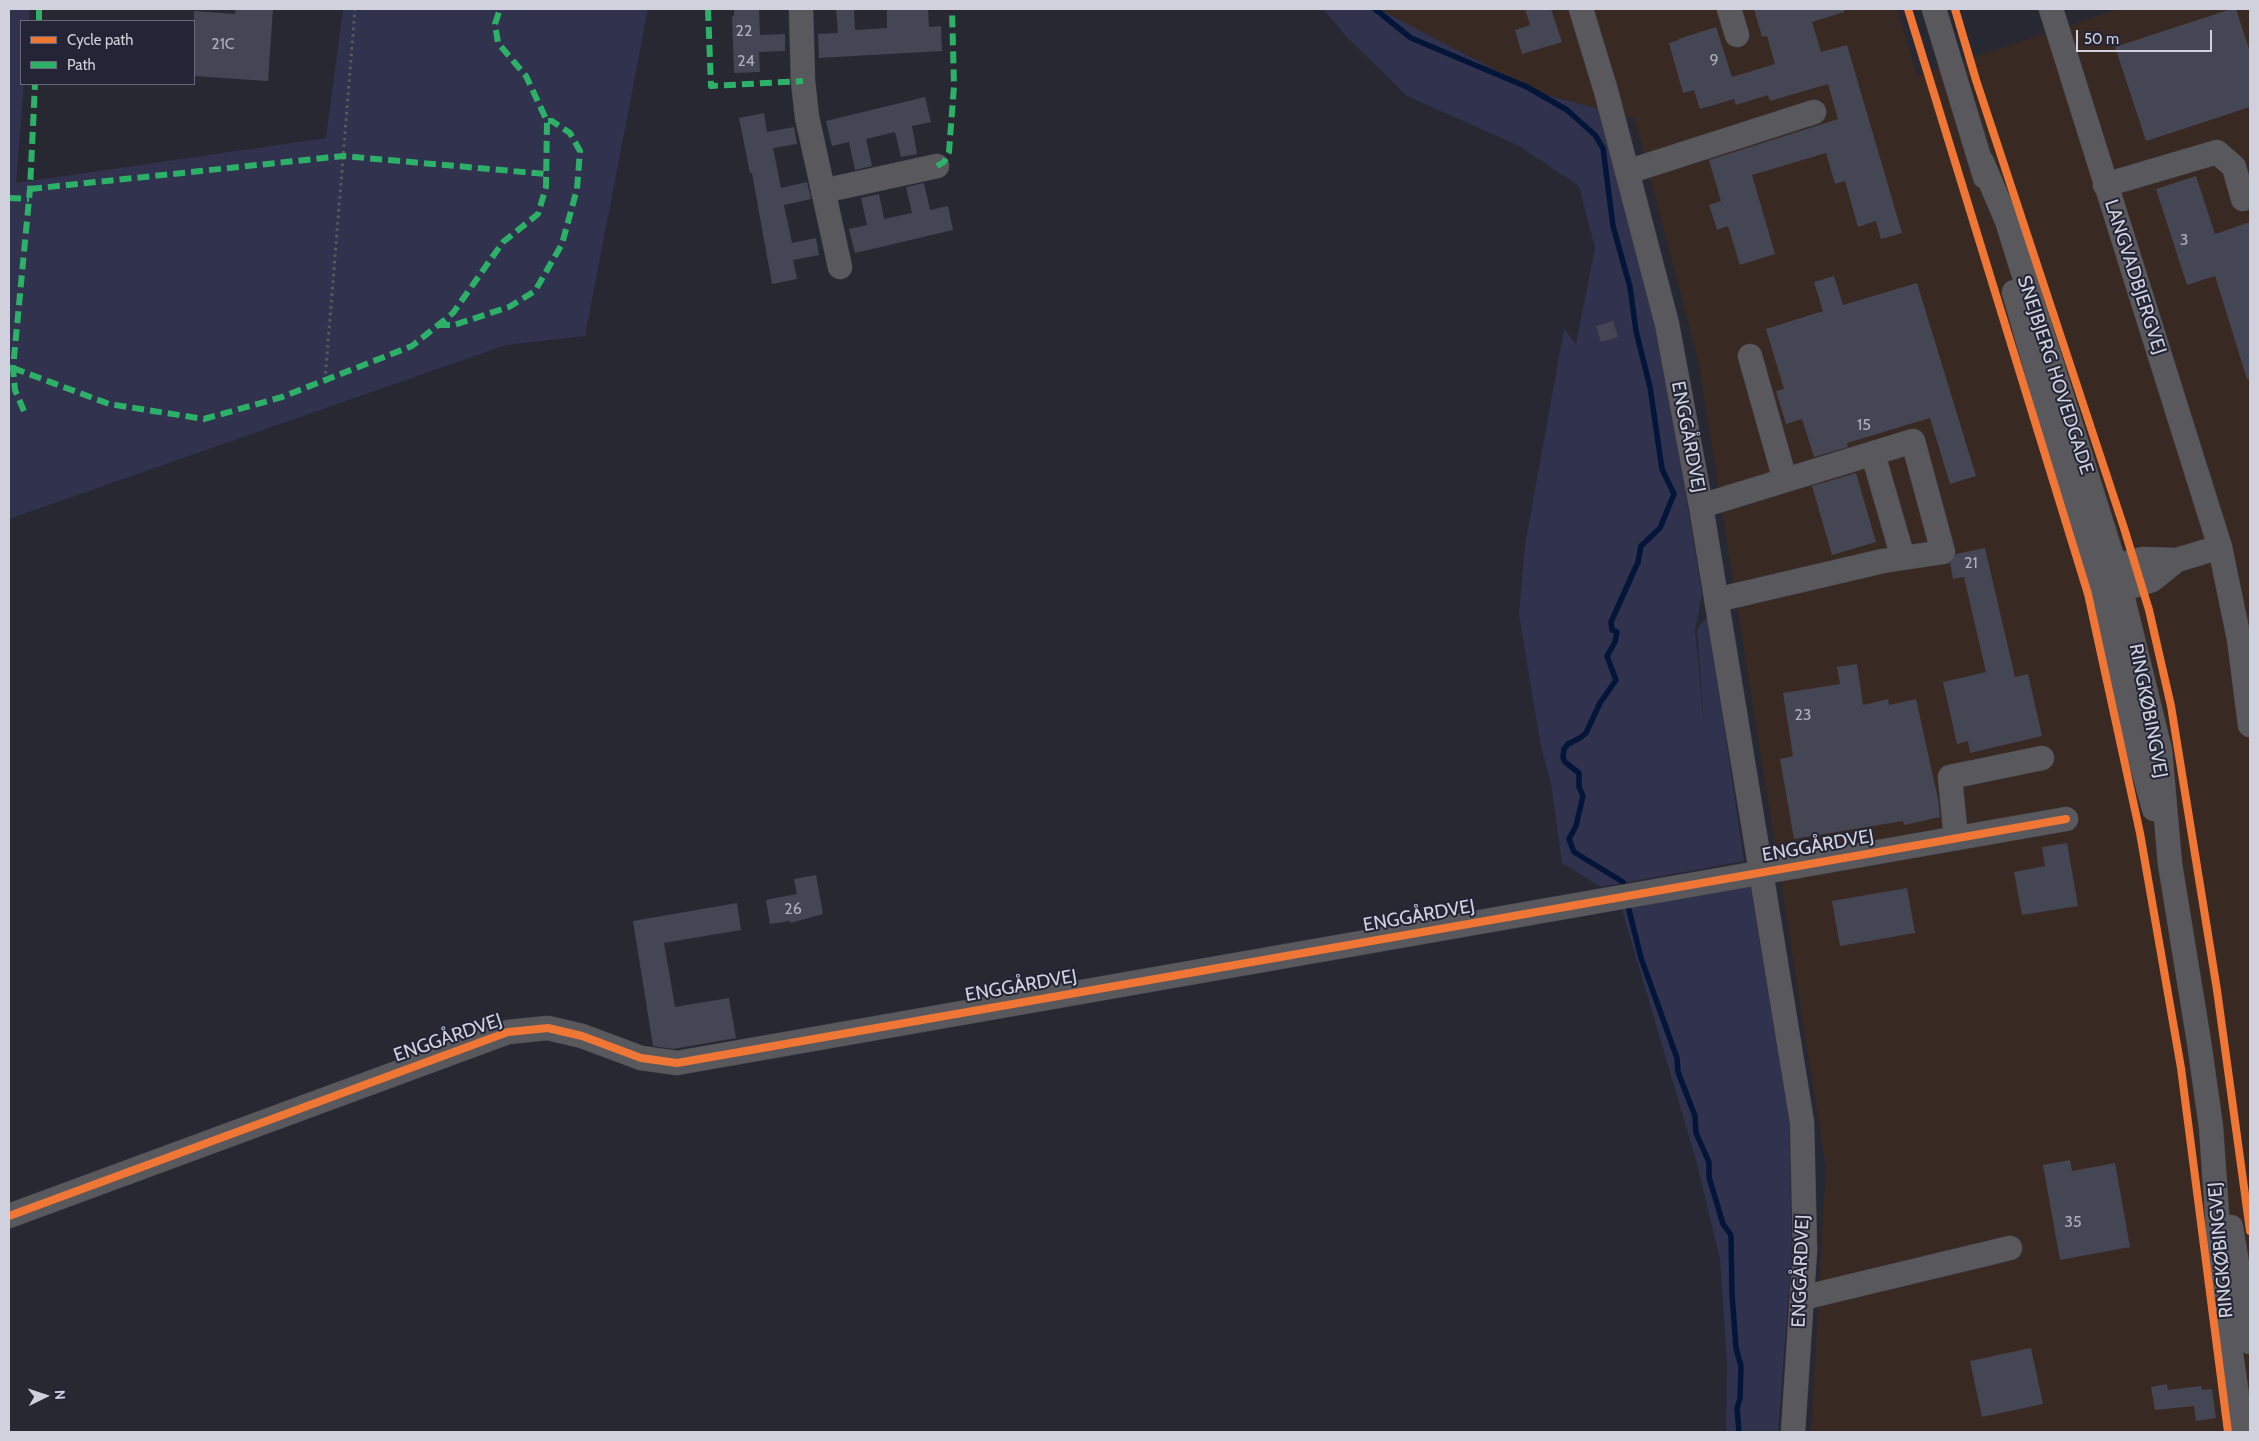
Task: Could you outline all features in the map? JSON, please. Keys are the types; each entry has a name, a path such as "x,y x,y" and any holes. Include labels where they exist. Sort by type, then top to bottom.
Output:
{"street":[{"path":"801,9 803,81 807,117 840,267"},
{"name":"ENGGÅRDVEJ","path":"1582,9 1606,90 1667,324 1716,600 1802,1122 1805,1250 1793,1432"},
{"path":"1729,9 1737,35"},
{"name":"SNEJBJERG HOVEDGADE","path":"1934,9 1982,162 2006,221 2105,569 2120,590"},
{"name":"LANGVADBJERGVEJ","path":"2050,9 2220,547 2247,674 2250,724"},
{"path":"1627,172 1814,112"},
{"path":"2105,186 2217,152 2234,167 2243,199"},
{"path":"823,191 937,166"},
{"path":"1750,356 1785,480"},
{"path":"1700,506 1913,442 1943,552 1902,558 1716,600"},
{"path":"1873,454 1902,558"},
{"path":"2105,569 2142,559 2177,560 2220,547"},
{"path":"2120,590 2152,580 2177,560"},
{"name":"RINGKØBINGVEJ","path":"2120,590 2160,750 2170,864 2211,1127 2240,1274 2250,1342"},
{"name":"RINGKØBINGVEJ","path":"2120,590 2140,758 2170,864"},
{"path":"1956,838 1950,776 2042,758"},
{"name":"ENGGÅRDVEJ","path":"9,1216 508,1032 548,1028 582,1036 641,1058 676,1063 2066,819"},
{"name":"RINGKØBINGVEJ","path":"2211,1127 2219,1243 2242,1432"},
{"path":"1802,1298 2010,1248"}],"path":[{"path":"325,380 355,9"}],"shaded area":[{"path":"9,9 30,9 29,20 20,20 20,85 24,85 16,183 326,138 343,9 648,9 585,336 506,345 9,519"},
{"path":"1323,9 1379,9 1539,93 1599,109 1658,323 1702,594 1695,630 1704,726 1697,629 1708,616 1744,861 1601,887 1562,863 1551,784 1540,742 1519,614 1525,545 1564,329 1576,344 1595,248 1579,186 1519,146 1407,96 1346,36"},
{"path":"1379,9 1897,9 1917,76 2119,9 2250,9 2250,1432 1811,1432 1826,1167 1699,364 1635,119 1539,93"},
{"path":"1750,884 1789,1119 1792,1252 1778,1432 1726,1432 1727,1365 1720,1259 1696,1160 1620,903"}],"building":[{"path":"236,9 273,9 268,81 195,76 194,11 235,14"},
{"path":"734,9 759,9 760,35 785,34 785,51 759,52 760,72 734,73 732,16 734,16"},
{"path":"836,9 854,9 855,30 887,28 887,9 928,9 929,27 941,26 942,51 819,58 818,34 838,33"},
{"path":"1525,9 1551,9 1562,42 1522,54 1515,30 1530,25"},
{"path":"1754,9 1844,9 1844,12 1812,22 1821,52 1847,45 1902,233 1881,239 1876,221 1858,227 1845,181 1835,184 1826,153 1752,175 1775,254 1740,265 1728,226 1717,230 1709,205 1721,201 1709,160 1838,119 1828,84 1770,101 1768,95 1736,105 1734,99 1700,109 1694,90 1683,93 1669,43 1716,27 1732,77 1775,64 1767,36 1762,37"},
{"path":"2236,9 2250,52 2250,107 2146,141 2115,47"},
{"path":"925,97 931,122 912,126 917,154 901,157 895,132 866,139 872,166 855,170 849,142 832,146 826,121"},
{"path":"764,113 767,132 794,127 797,144 773,148 781,188 807,182 811,199 784,205 792,243 816,238 819,255 793,260 797,279 772,284 752,173 750,173 739,118"},
{"path":"2196,176 2215,234 2250,222 2250,379 2247,379 2215,276 2187,285 2156,189"},
{"path":"924,183 930,210 948,206 953,230 855,253 849,229 867,225 861,198 879,194 884,219 912,213 906,187"},
{"path":"1834,276 1843,305 1917,283 1976,476 1950,484 1930,418 1847,443 1848,447 1814,457 1802,419 1786,424 1776,391 1784,389 1766,329 1823,311 1814,282"},
{"path":"1613,321 1618,337 1601,342 1596,326"},
{"path":"1856,473 1876,542 1832,555 1812,486"},
{"path":"1985,548 2015,677 2028,674 2042,736 1970,753 1968,741 1957,744 1943,682 1986,672 1964,577 1953,579 1950,563 1956,554"},
{"path":"1857,664 1863,705 1888,699 1889,705 1916,699 1938,799 1940,817 1904,825 1903,821 1794,839 1780,759 1793,756 1783,693 1840,684 1837,667"},
{"path":"2067,843 2078,906 2022,915 2014,872 2045,866 2042,847"},
{"path":"816,875 823,914 790,923 790,921 770,924 766,900 797,894 794,879"},
{"path":"1907,888 1915,933 1840,946 1832,901"},
{"path":"737,903 741,930 664,943 675,1007 729,998 736,1038 673,1049 653,1046 633,921"},
{"path":"2070,1160 2072,1171 2115,1163 2130,1247 2060,1260 2043,1165"},
{"path":"2031,1348 2043,1404 1982,1417 1970,1361"},
{"path":"2167,1384 2168,1390 2201,1386 2202,1390 2212,1389 2216,1418 2196,1421 2194,1406 2155,1410 2151,1387"}],"waterway":[{"path":"1375,9 1411,38 1527,87 1567,110 1595,135 1603,148 1613,226 1630,287 1636,331 1650,387 1662,469 1674,494 1660,528 1641,546 1638,562 1611,622 1612,630 1617,632 1615,642 1607,656 1616,680 1600,703 1586,733 1568,744 1564,749 1563,758 1565,762 1579,773 1579,787 1583,796 1576,826 1569,839 1574,852 1623,882"},
{"path":"1628,906 1641,958 1677,1058 1678,1072 1695,1116 1696,1133 1709,1162 1709,1177 1723,1224 1731,1235 1732,1294 1736,1348 1741,1366 1740,1399 1737,1408 1739,1432"}],"marked path":[{"path":"39,9 39,20"},
{"path":"13,368 109,404 204,419 282,397 412,346 453,313 503,242 538,214 546,187 547,121 526,76 498,43 495,24 500,9"},
{"path":"708,9 711,86 803,81"},
{"path":"937,166 944,162 949,152 954,86 952,9"},
{"path":"24,411 15,390 13,368 30,189 35,85"},
{"path":"438,325 454,325 509,307 535,291 562,244 577,189 580,151 570,133 552,121 547,121"},
{"path":"30,189 343,156 546,174"},
{"path":"9,198 29,199"}],"cycle path":[{"path":"1908,9 2088,594 2140,833 2181,1068 2228,1432"},
{"path":"1955,9 1976,80 2124,528 2149,610 2171,706 2217,990 2250,1231"},
{"path":"9,1216 508,1032 548,1028 582,1036 641,1058 677,1063 2066,819"}]}
